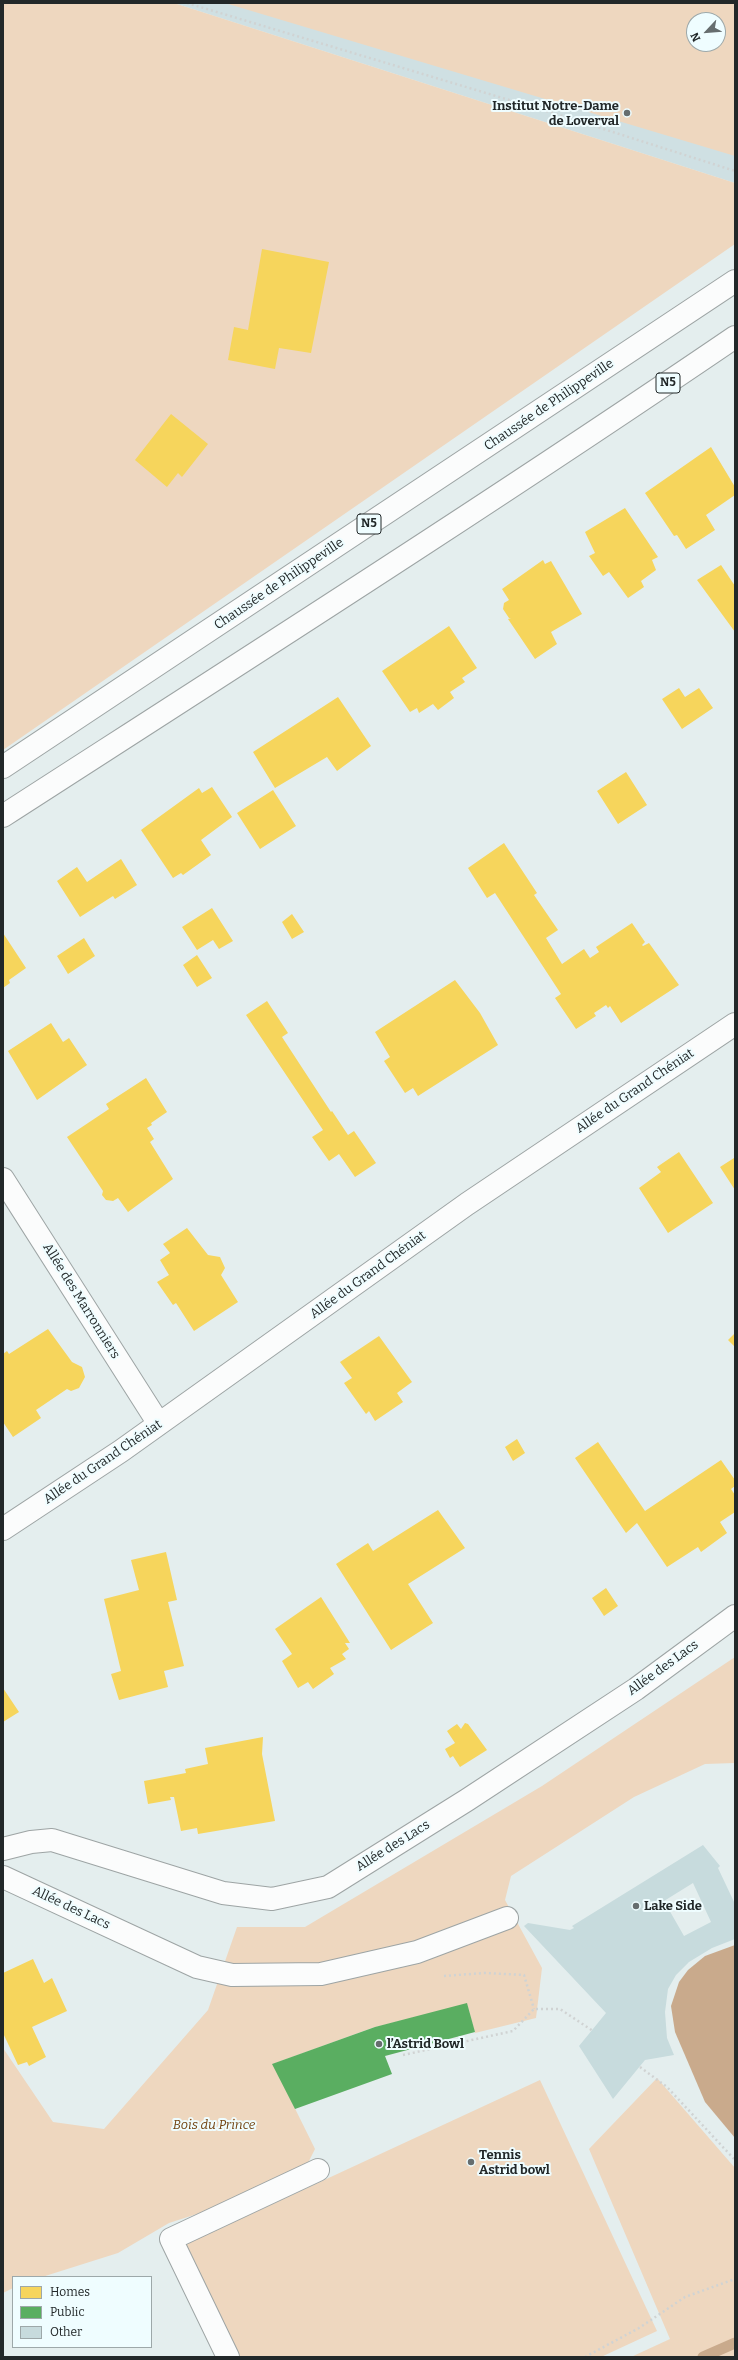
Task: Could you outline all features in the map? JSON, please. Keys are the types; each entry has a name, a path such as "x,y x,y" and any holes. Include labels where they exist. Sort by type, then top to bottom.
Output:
{"street":[{"name":"Chaussée de Philippeville","path":"3,767 735,281"},
{"name":"N5","path":"3,816 602,428 735,337"},
{"name":"Allée du Grand Chéniat","path":"3,1529 159,1424 467,1204 735,1024"},
{"name":"Allée des Marronniers","path":"3,1179 159,1424"},
{"name":"Allée des Lacs","path":"3,1850 31,1842 52,1840 223,1893 272,1899 328,1887 467,1800 636,1689 735,1616"},
{"name":"Allée des Lacs","path":"3,1877 197,1967 232,1975 321,1974 417,1952 507,1918"},
{"path":"228,2357 171,2239 318,2170"}],"path":[{"path":"187,3 569,118 735,171"},
{"path":"524,1975 534,2009"},
{"path":"403,2055 513,2031 534,2009 560,2009 593,2031"},
{"path":"640,2068 667,2087 735,2160"},
{"path":"585,2357 639,2328 685,2297 735,2279"}],"shaded area":[{"name":"Institut Notre-Dame de Loverval","path":"174,3 735,3 735,183"},
{"path":"735,1945 735,2138 705,2102 675,2032 671,2006 679,1982 688,1970 705,1956"}],"green space":[{"path":"3,3 174,3 735,183 735,244 3,750"},
{"name":"Institut Notre-Dame de Loverval","path":"225,3 735,3 735,156"},
{"name":"Bois du Prince","path":"735,1657 735,1763 705,1764 634,1797 511,1876 505,1900 542,1968 536,2018 475,2033 467,2004 372,2028 273,2064 315,2149 302,2175 231,2203 169,2223 118,2253 45,2276 12,2276 12,2288 3,2293 3,2048 53,2122 104,2129 208,2010 237,1927 305,1927 542,1786"},
{"path":"657,2078 735,2168 735,2357 631,2357 670,2339 589,2149"},
{"name":"Tennis Astrid bowl","path":"540,2080 657,2331 601,2357 237,2357 184,2245"}],"building: Homes":[{"path":"262,249 329,262 311,353 279,348 275,369 228,360 234,327 248,330"},
{"path":"171,414 208,444 182,477 178,473 167,487 135,460"},
{"path":"711,447 735,487 735,495 706,515 715,530 686,549 677,535 674,536 645,493"},
{"path":"625,508 658,557 652,560 656,570 641,581 644,587 628,598 609,572 603,576 589,556 595,553 585,532"},
{"path":"543,560 545,564 551,561 582,614 551,632 557,644 535,659 508,619 511,618 509,618 503,609 504,603 509,600 502,589"},
{"path":"721,565 735,586 735,632 697,580"},
{"path":"449,626 477,668 462,678 465,682 450,692 454,698 438,710 433,704 419,713 417,708 410,712 382,671"},
{"path":"679,688 685,697 699,688 713,708 682,729 662,699"},
{"path":"338,697 371,746 337,771 327,757 275,788 253,752"},
{"path":"626,772 647,805 618,824 597,791"},
{"path":"212,787 232,817 201,840 211,855 183,875 181,873 173,878 141,830 199,788 202,793"},
{"path":"273,790 296,826 260,849 237,813"},
{"path":"504,843 537,893 534,895 558,930 546,938 562,964 584,949 590,958 599,952 596,947 632,923 645,942 642,945 643,946 649,943 679,985 621,1023 610,1006 608,1008 606,1005 594,1013 596,1016 576,1029 555,998 561,994 495,893 487,898 468,868"},
{"path":"121,859 137,885 115,899 113,896 80,917 57,881 77,867 87,882"},
{"path":"212,908 233,941 219,949 213,940 197,950 182,927"},
{"path":"292,914 304,932 292,939 282,922"},
{"path":"3,933 26,968 9,980 10,983 3,988"},
{"path":"84,938 95,956 68,974 57,956"},
{"path":"197,955 212,978 197,987 183,965"},
{"path":"455,980 480,1013 498,1045 418,1096 413,1088 405,1093 384,1061 390,1057 375,1032"},
{"path":"267,1001 288,1033 282,1037 331,1112 332,1111 348,1135 354,1131 376,1163 355,1177 339,1154 329,1161 312,1137 323,1130 246,1015"},
{"path":"51,1023 63,1042 69,1038 87,1065 37,1100 8,1051"},
{"path":"146,1078 167,1112 151,1123 152,1125 147,1128 154,1139 150,1142 173,1179 128,1212 118,1198 113,1201 106,1200 102,1195 103,1191 67,1137 109,1109 106,1104"},
{"path":"679,1152 713,1203 668,1233 639,1188 661,1172 657,1167"},
{"path":"734,1158 735,1159 735,1190 720,1167"},
{"path":"187,1228 208,1255 220,1257 225,1268 221,1275 238,1302 194,1331 176,1303 173,1305 157,1282 169,1275 160,1260 170,1253 163,1244"},
{"path":"48,1329 72,1362 82,1367 85,1377 79,1388 71,1391 67,1389 36,1410 41,1418 13,1437 3,1422 3,1354 7,1351 9,1354"},
{"path":"735,1333 735,1347 728,1340"},
{"path":"379,1336 412,1382 397,1393 403,1402 375,1421 369,1411 366,1414 344,1383 352,1378 340,1362"},
{"path":"517,1439 525,1453 513,1461 505,1447"},
{"path":"598,1442 645,1511 721,1460 735,1480 735,1486 731,1489 735,1495 735,1512 720,1522 727,1533 701,1552 698,1547 667,1567 637,1523 626,1533 575,1458"},
{"path":"438,1510 465,1548 408,1584 433,1623 391,1650 336,1564 368,1543 373,1551"},
{"path":"166,1552 177,1600 168,1602 184,1666 164,1671 168,1687 119,1700 111,1674 121,1671 104,1599 139,1590 131,1560"},
{"path":"606,1588 618,1606 604,1616 592,1598"},
{"path":"321,1597 350,1643 345,1643 349,1649 342,1654 346,1659 330,1668 334,1674 313,1689 308,1682 298,1688 282,1661 292,1654 275,1629"},
{"path":"3,1688 19,1712 3,1722"},
{"path":"465,1723 468,1724 487,1750 460,1767 453,1756 450,1758 445,1749 455,1743 447,1731 457,1724 461,1729"},
{"path":"263,1737 262,1754 275,1821 198,1834 197,1828 181,1831 174,1797 170,1797 171,1800 148,1804 144,1781 186,1773 185,1769 208,1764 205,1748"},
{"path":"33,1959 44,1983 52,1978 67,2011 32,2027 46,2057 29,2066 27,2062 18,2065 3,2033 3,1973"}],"building: Public":[{"name":"l’Astrid Bowl","path":"467,2003 475,2032 385,2056 392,2074 295,2109 272,2064 375,2027"}],"building: Other":[{"path":"703,1845 720,1866 718,1868 735,1904 735,1939 712,1948 689,1962 676,1975 668,1989 665,2012 667,2038 674,2055 645,2060 613,2099 579,2046 606,2013 524,1926 528,1923 570,1930 574,1928 572,1926","holes":["693,1883 711,1922 684,1936 664,1901"]}],"waterway":[{"path":"703,2357 735,2343"}],"place":[{"name":"Institut Notre-Dame de Loverval","path":"627,113"},
{"name":"Lake Side","path":"636,1906"},
{"name":"l’Astrid Bowl","path":"379,2044"},
{"name":"Tennis Astrid bowl","path":"471,2162"}]}
